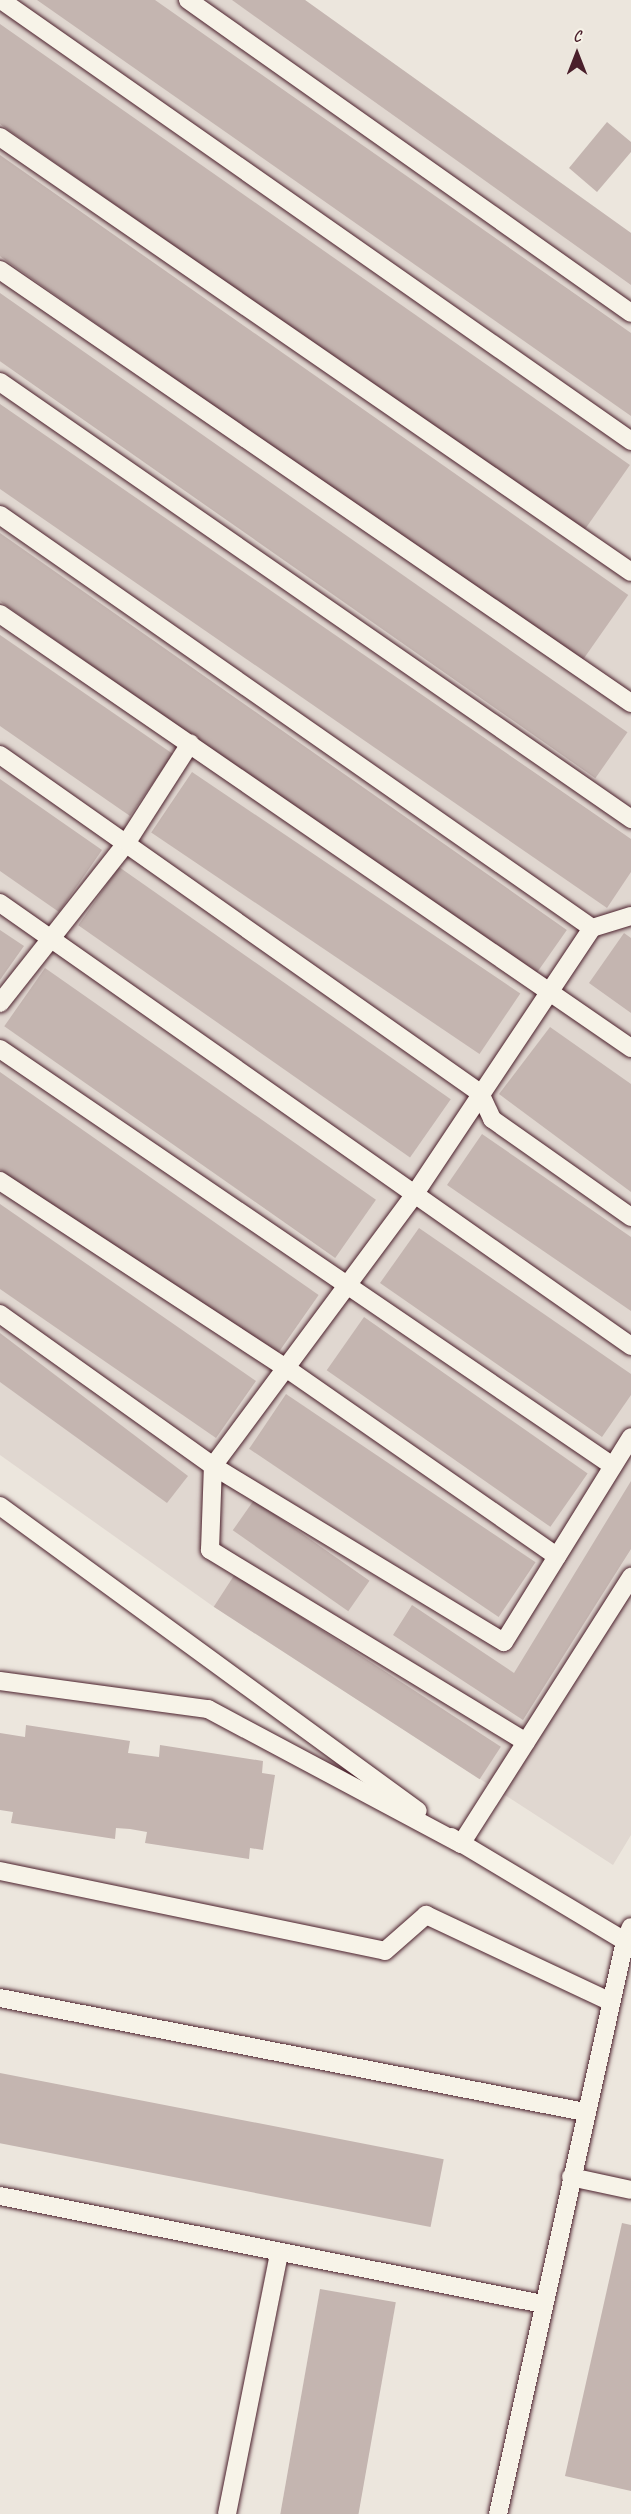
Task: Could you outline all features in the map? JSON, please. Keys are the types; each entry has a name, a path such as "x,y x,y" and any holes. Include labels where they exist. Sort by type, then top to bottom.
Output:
{"lane":[{"path":"1,0 631,441"},
{"path":"188,0 631,313"},
{"path":"0,137 631,572"},
{"path":"0,270 631,703"},
{"path":"0,382 631,819"},
{"path":"0,515 592,928"},
{"path":"0,614 631,1048"},
{"path":"0,1002 126,842 190,744"},
{"path":"0,755 480,1093 492,1119 631,1217"},
{"path":"0,903 631,1346"},
{"path":"526,1742 210,1550 213,1466 414,1195 548,989 592,928 631,916"},
{"path":"0,1049 345,1288 613,1466"},
{"path":"0,1181 286,1368 557,1556"},
{"path":"0,1314 213,1466 504,1641 631,1437"},
{"path":"0,1506 461,1844"},
{"path":"461,1844 631,1577"},
{"path":"0,1681 208,1709 461,1844 629,1939 610,2002 498,2514"},
{"path":"0,1871 385,1951 426,1915 610,2002"},
{"path":"0,1998 585,2112"},
{"path":"571,2177 631,2190"},
{"path":"0,2196 543,2304"},
{"path":"227,2514 279,2253"}],"shaded area":[{"path":"0,0 305,0 631,233 631,1835 613,1865 214,1607 0,1455"}],"building":[{"path":"37,0 155,0 631,333 631,416"},
{"path":"232,0 305,0 631,233 631,285"},
{"path":"0,24 630,465 583,532 0,124"},
{"path":"607,122 631,142 631,152 597,192 569,168"},
{"path":"0,155 628,595 581,663 0,256"},
{"path":"0,293 627,732 595,778 0,361"},
{"path":"0,404 631,839 631,872 607,908 0,489"},
{"path":"0,533 567,930 535,976 0,601"},
{"path":"0,635 173,754 130,816 0,726"},
{"path":"192,772 520,993 479,1054 151,833"},
{"path":"0,779 102,850 59,912 0,871"},
{"path":"119,867 451,1099 410,1157 78,925"},
{"path":"0,930 24,946 0,980"},
{"path":"624,933 631,938 631,1013 589,983"},
{"path":"45,968 376,1200 335,1258 4,1026"},
{"path":"550,1027 631,1084 631,1192 499,1094"},
{"path":"0,1072 319,1295 273,1361 0,1170"},
{"path":"482,1134 631,1237 631,1311 447,1185"},
{"path":"0,1204 256,1381 216,1438 0,1289"},
{"path":"419,1228 631,1374 631,1395 602,1437 380,1283"},
{"path":"364,1317 588,1474 550,1527 327,1370"},
{"path":"0,1333 188,1476 167,1503 0,1382"},
{"path":"286,1394 536,1562 499,1617 249,1449"},
{"path":"631,1481 631,1549 523,1720 393,1635 412,1605 514,1673"},
{"path":"254,1500 370,1581 348,1611 233,1530"},
{"path":"235,1574 501,1747 480,1779 214,1607"},
{"path":"26,1725 130,1741 128,1753 159,1757 160,1745 263,1761 262,1773 275,1775 263,1850 250,1848 249,1859 145,1843 147,1832 130,1829 116,1828 115,1839 11,1823 13,1812 0,1810 0,1733 25,1737"},
{"path":"0,2073 444,2159 431,2227 0,2143"},
{"path":"622,2223 631,2225 631,2491 565,2476"},
{"path":"320,2289 396,2302 359,2514 280,2514"}]}
